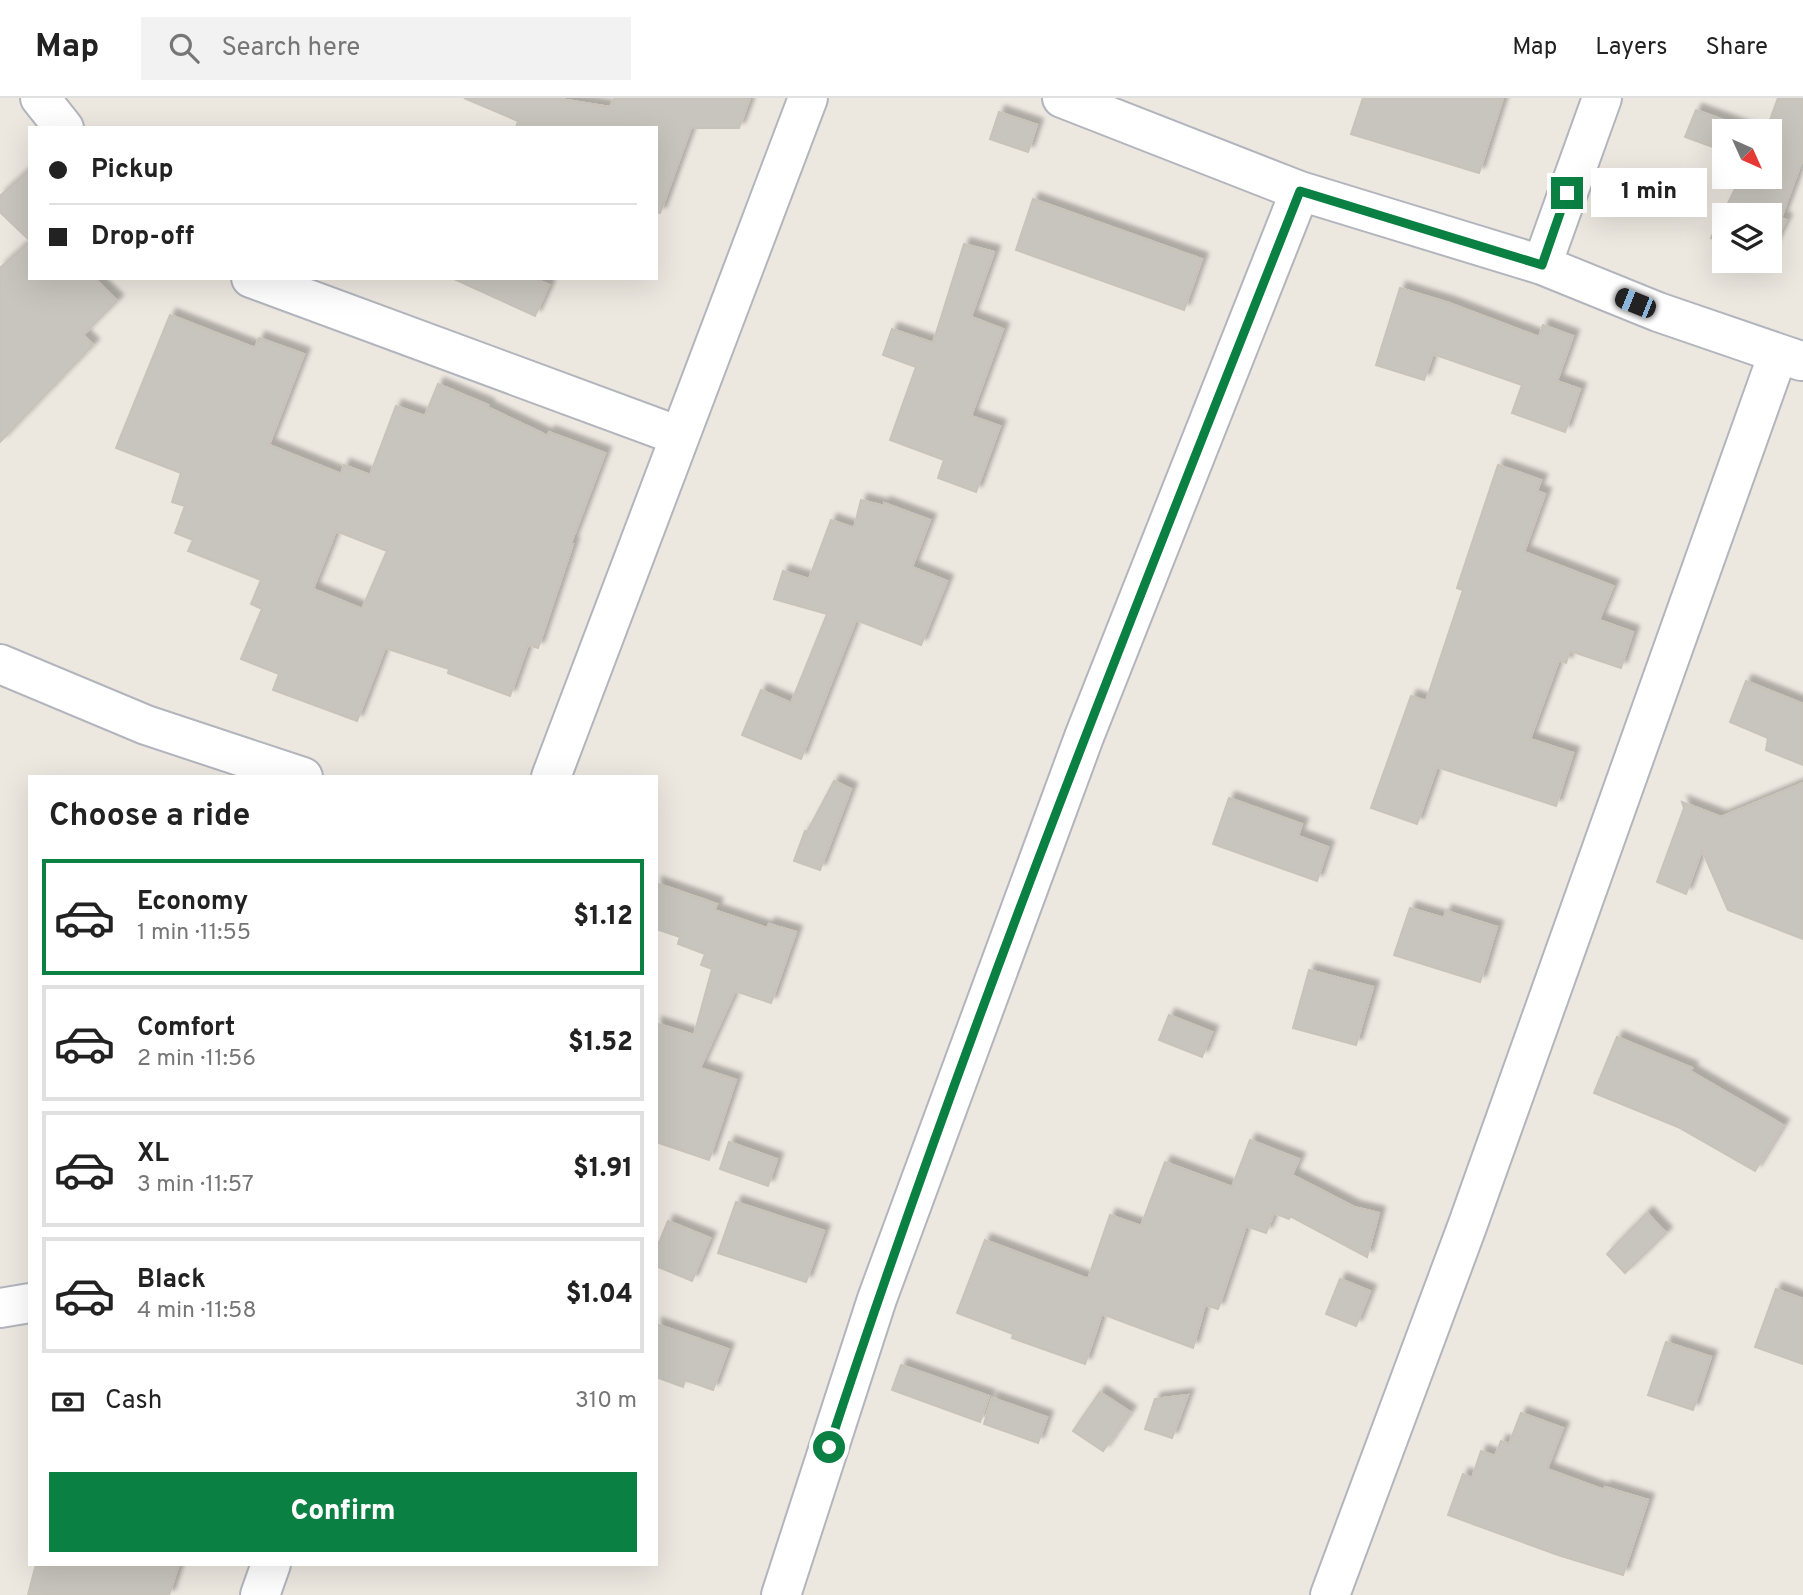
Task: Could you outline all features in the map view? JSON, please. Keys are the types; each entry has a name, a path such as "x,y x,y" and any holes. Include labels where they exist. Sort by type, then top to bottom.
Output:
{"street":[{"path":"40,98 62,126"},
{"path":"552,775 808,98"},
{"path":"1062,98 1300,191 1542,265 1658,312 1790,358 1330,1595"},
{"path":"1542,265 1602,98"},
{"path":"781,1595 877,1299 1084,737 1300,191"},
{"path":"256,280 679,436"},
{"path":"0,664 146,725 297,775"},
{"path":"0,1308 28,1303"},
{"path":"260,1595 270,1566"}],"building":[{"path":"464,98 554,98 610,107 614,98 750,98 739,128 691,128 660,213 658,126 517,126 518,121"},
{"path":"1363,98 1503,98 1479,173 1351,134"},
{"path":"1778,98 1803,98 1803,158 1782,215 1782,203 1728,203 1735,189 1782,189 1782,119 1770,119"},
{"path":"1696,110 1720,119 1712,119 1712,147 1685,137"},
{"path":"999,112 1037,125 1028,152 990,139"},
{"path":"28,171 28,239 0,212 0,196"},
{"path":"1033,199 1202,259 1184,310 1016,250"},
{"path":"28,243 28,280 96,280 117,301 83,335 93,345 0,442 0,268"},
{"path":"964,244 994,252 971,317 1003,329 971,416 1000,426 976,492 938,478 944,460 890,440 916,367 883,355 892,329 933,343"},
{"path":"456,280 538,280 549,285 535,316"},
{"path":"1400,288 1449,303 1539,337 1543,325 1573,336 1557,381 1580,389 1565,432 1512,413 1522,385 1433,354 1424,380 1376,365"},
{"path":"170,315 255,348 259,338 304,354 269,445 341,474 344,465 370,475 396,406 425,416 438,384 488,405 487,407 548,436 549,432 605,453 571,543 573,544 538,648 528,645 510,696 448,673 449,669 385,648 357,721 273,690 279,674 241,659 262,609 251,604 261,580 188,551 193,540 175,533 185,506 172,502 181,473 116,448","holes":["336,531 387,551 362,609 313,589"]},
{"path":"1498,465 1541,480 1537,491 1545,494 1524,552 1613,586 1599,620 1633,632 1621,668 1570,651 1566,663 1559,660 1530,739 1573,753 1556,806 1437,767 1417,824 1371,808 1411,696 1426,701 1463,590 1457,588"},
{"path":"861,500 884,506 884,503 930,520 912,567 947,581 921,645 856,620 801,759 742,735 761,690 791,703 827,614 774,599 783,571 809,579 831,520 854,528"},
{"path":"1746,681 1803,704 1803,765 1766,750 1768,738 1730,722"},
{"path":"834,781 851,789 820,870 794,861 805,831 807,832"},
{"path":"1803,783 1803,939 1728,910 1702,850 1686,894 1657,882 1684,808 1682,802 1721,817"},
{"path":"1229,798 1302,824 1298,836 1328,847 1317,881 1213,844"},
{"path":"658,884 717,904 714,910 767,928 769,924 796,932 771,1003 735,991 700,1068 736,1080 709,1160 658,1143 658,1024 694,1035 712,969 701,965 705,954 678,944 680,937 658,930"},
{"path":"1410,908 1444,918 1446,911 1497,927 1480,982 1394,955"},
{"path":"1309,970 1373,987 1356,1045 1293,1028"},
{"path":"1169,1015 1212,1032 1202,1057 1159,1040"},
{"path":"1617,1037 1692,1068 1690,1071 1783,1125 1755,1171 1678,1127 1594,1093"},
{"path":"1250,1140 1299,1159 1292,1175 1354,1207 1379,1213 1367,1257 1290,1216 1289,1219 1274,1213 1266,1233 1246,1226 1218,1309 1205,1305 1193,1348 1102,1314 1085,1364 1012,1338 1013,1334 957,1313 985,1240 1088,1279 1110,1215 1141,1226 1165,1162 1232,1187"},
{"path":"729,1142 777,1159 768,1186 720,1169"},
{"path":"736,1202 824,1231 806,1282 718,1253"},
{"path":"1647,1213 1666,1233 1625,1273 1607,1254"},
{"path":"668,1221 710,1238 692,1281 658,1267 658,1245"},
{"path":"1340,1279 1370,1291 1356,1326 1326,1314"},
{"path":"1776,1289 1803,1299 1803,1364 1755,1347"},
{"path":"658,1325 728,1349 713,1390 685,1380 683,1387 658,1378"},
{"path":"1666,1342 1711,1357 1693,1410 1648,1395"},
{"path":"901,1365 989,1396 980,1422 892,1390"},
{"path":"1100,1392 1130,1412 1103,1451 1073,1431"},
{"path":"1188,1395 1172,1438 1145,1429 1155,1399"},
{"path":"992,1398 1047,1417 1038,1443 984,1424"},
{"path":"1521,1413 1563,1428 1547,1469 1604,1490 1605,1487 1648,1500 1623,1575 1558,1555 1448,1515 1463,1474 1472,1478 1481,1451 1495,1456 1501,1441 1509,1444"},
{"path":"35,1566 178,1566 169,1595 28,1595"}],"route":[{"path":"829,1447 877,1299 1084,737 1300,191 1542,265 1567,193"}]}
